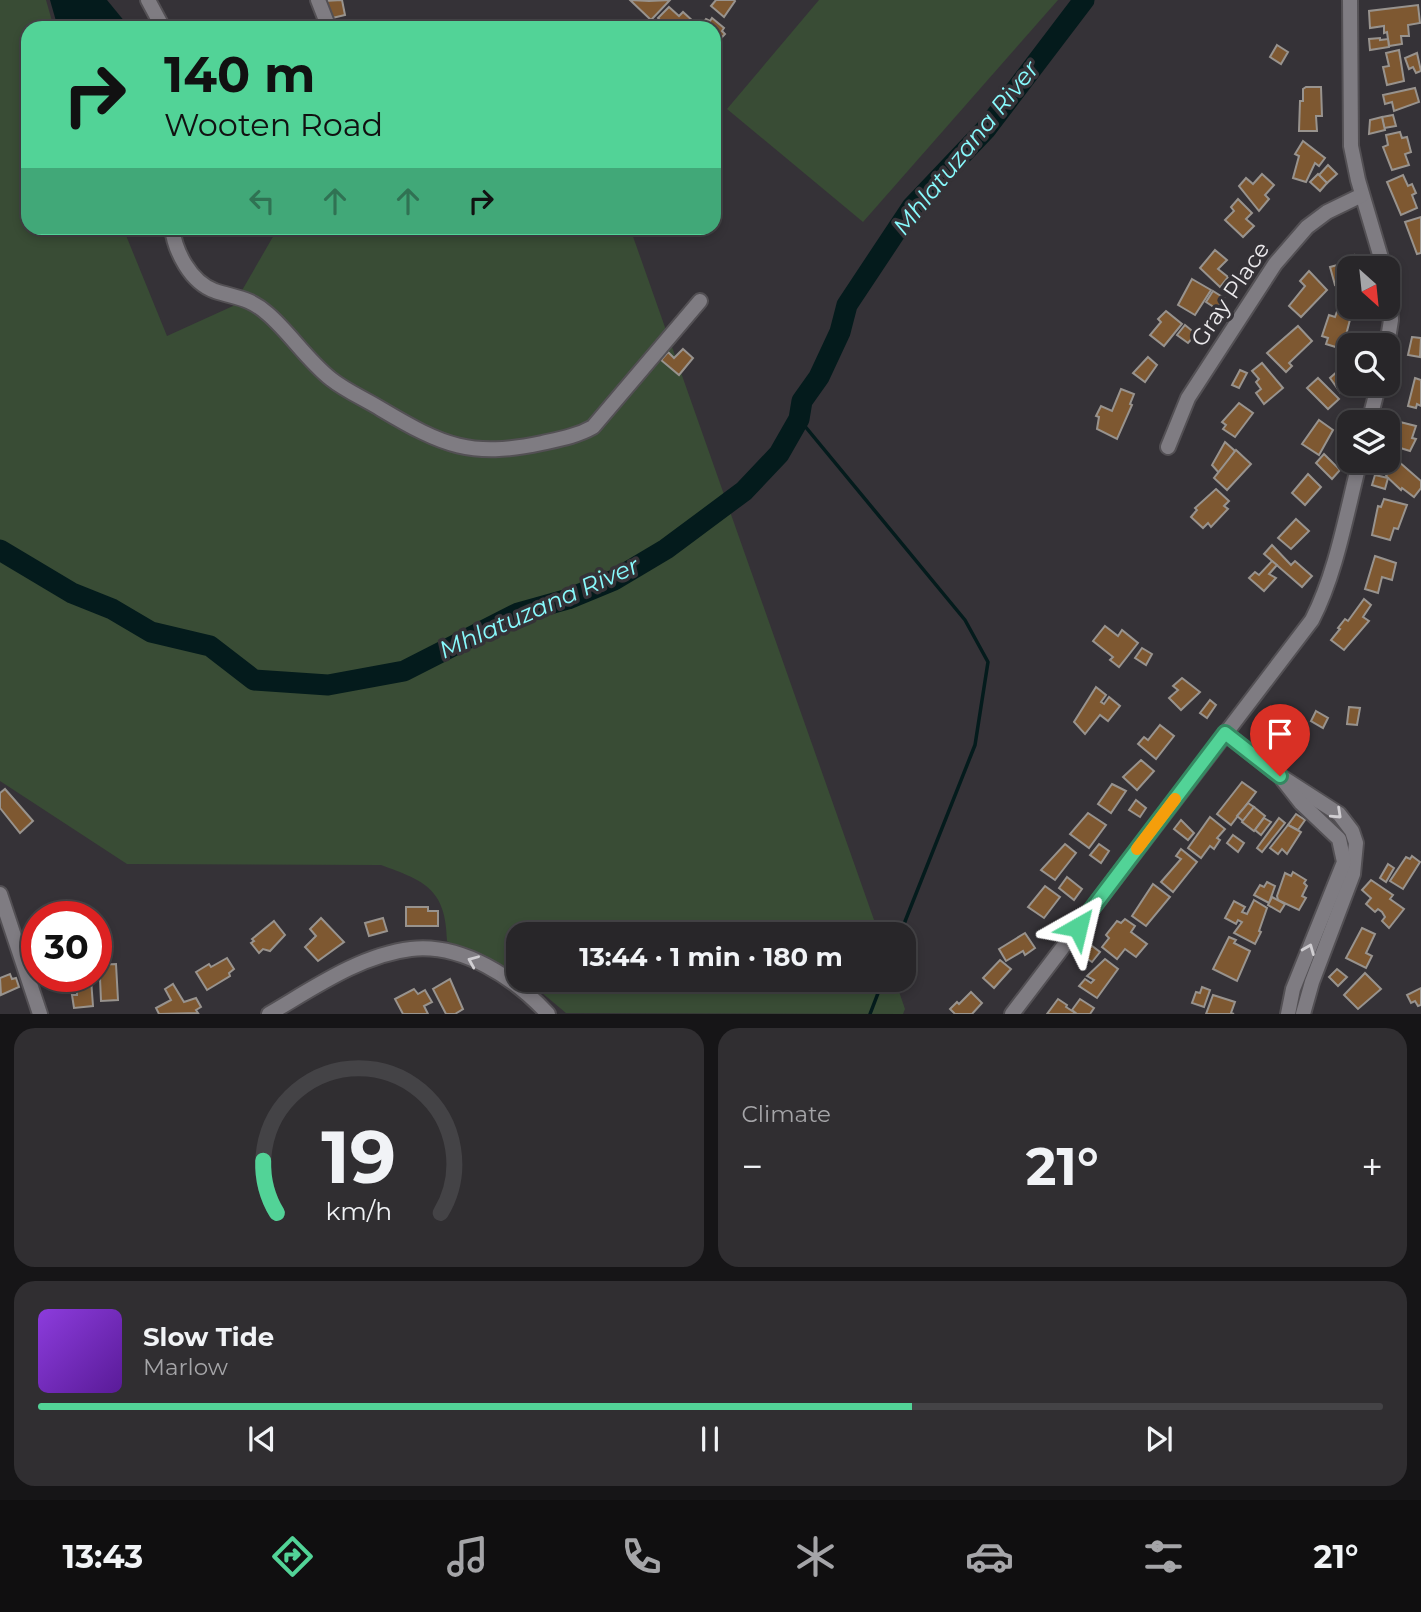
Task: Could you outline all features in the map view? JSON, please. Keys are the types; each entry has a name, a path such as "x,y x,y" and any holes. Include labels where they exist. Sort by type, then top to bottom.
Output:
{"street":[{"path":"148,0 159,21"},
{"path":"318,0 326,21"},
{"path":"1350,0 1351,146 1380,256"},
{"name":"Gray Place","path":"1168,447 1188,398 1275,264 1307,227 1327,212 1362,195"},
{"path":"174,235 179,253 197,278 211,290 242,297 260,307 330,379 416,430 450,444 472,449 512,449 574,436 593,427 699,301"},
{"path":"1012,1013 1298,641 1322,601 1357,473"},
{"path":"1225,733 1280,776 1339,814 1352,831 1356,843 1353,874 1303,1013"},
{"path":"1280,776 1301,803 1333,831 1344,853 1340,875 1293,989 1288,1013"},
{"path":"0,894 40,1013"},
{"path":"269,1013 352,968 381,956 412,949 437,950 466,958 497,972 548,1013"}],"green space":[{"path":"0,0 46,0 52,21 21,21 21,235 126,235 167,336 233,306 274,235 632,235 875,922 506,922 506,972 447,941 446,923 437,898 421,882 381,865 127,864 0,781"},
{"path":"819,0 1058,0 863,222 727,109"},
{"path":"541,992 899,992 905,1009 903,1014 566,1013"}],"shaded area":[{"path":"50,0 107,0 124,21 56,21"}],"building":[{"path":"342,0 345,15 328,19 324,1"},
{"path":"630,0 649,1 670,0 651,20"},
{"path":"716,0 735,1 724,17 711,6"},
{"path":"1418,5 1420,23 1408,25 1409,36 1401,36 1402,44 1389,46 1384,26 1370,28 1369,11"},
{"path":"669,7 679,16 683,12 693,21 661,21 658,18"},
{"path":"1369,39 1388,39 1389,47 1370,50"},
{"path":"1277,45 1288,52 1281,64 1270,57"},
{"path":"1399,50 1404,81 1387,85 1383,67 1389,66 1386,53"},
{"path":"1417,53 1421,71 1416,73 1413,67 1409,69 1405,58"},
{"path":"1321,87 1322,116 1316,116 1317,131 1299,131 1300,101 1303,101 1303,89"},
{"path":"1415,88 1419,102 1394,111 1392,102 1385,104 1383,95"},
{"path":"1393,115 1396,126 1384,128 1382,117"},
{"path":"1382,117 1385,130 1369,134 1370,120"},
{"path":"1400,132 1402,138 1407,137 1411,152 1405,154 1409,165 1392,170 1383,147 1388,145 1386,135"},
{"path":"1303,141 1325,158 1319,166 1315,163 1306,182 1293,178 1299,156 1295,154"},
{"path":"1328,165 1337,174 1327,183 1319,175"},
{"path":"1262,174 1274,185 1265,195 1269,199 1259,211 1239,186 1246,178 1253,184"},
{"path":"1318,174 1327,183 1320,191 1310,182"},
{"path":"1403,175 1408,186 1412,184 1416,193 1412,195 1417,208 1401,215 1387,182"},
{"path":"1238,199 1252,213 1246,219 1254,226 1243,237 1225,220 1234,211 1231,207"},
{"path":"1421,217 1421,253 1417,254 1405,222"},
{"path":"1215,250 1227,260 1218,269 1228,277 1220,287 1200,268"},
{"path":"1337,265 1337,285 1335,285 1330,267"},
{"path":"1309,271 1327,290 1301,317 1289,306 1305,286 1300,281"},
{"path":"1192,279 1211,290 1195,315 1178,305"},
{"path":"1213,291 1224,298 1217,309 1206,302"},
{"path":"1166,311 1182,324 1164,346 1150,335 1161,322 1158,319"},
{"path":"1337,311 1337,319 1350,319 1347,333 1337,333 1337,347 1326,344 1328,338 1322,336 1329,315 1335,317"},
{"path":"1185,325 1196,334 1188,343 1177,335"},
{"path":"1298,326 1312,341 1289,363 1292,366 1286,372 1267,353"},
{"path":"1412,337 1421,338 1420,357 1408,355"},
{"path":"683,349 693,358 679,375 661,360 668,352 674,358"},
{"path":"1148,357 1157,365 1145,382 1133,373"},
{"path":"1262,363 1283,388 1264,404 1256,393 1261,389 1256,382 1259,379 1252,371"},
{"path":"1240,370 1247,373 1239,388 1232,385"},
{"path":"1337,372 1337,388 1330,378"},
{"path":"1318,378 1339,399 1328,409 1307,388"},
{"path":"1415,378 1421,380 1421,406 1417,404 1416,408 1408,406"},
{"path":"1121,389 1134,394 1117,439 1097,429 1099,417 1096,416 1101,406 1112,411"},
{"path":"1239,403 1253,413 1235,437 1223,429 1226,425 1222,422"},
{"path":"1319,420 1333,430 1319,455 1302,444"},
{"path":"1400,422 1416,426 1412,438 1416,439 1410,451 1400,448"},
{"path":"1225,442 1235,451 1219,473 1212,465"},
{"path":"1236,450 1251,464 1227,490 1214,478"},
{"path":"1324,454 1337,467 1337,473 1332,479 1316,463"},
{"path":"1400,463 1421,481 1421,488 1414,497 1402,488 1401,490 1386,476 1388,473 1400,473"},
{"path":"1308,474 1321,487 1305,505 1292,493"},
{"path":"1375,475 1388,478 1385,489 1372,485"},
{"path":"1216,489 1229,501 1224,506 1228,509 1211,527 1208,523 1203,528 1191,517 1197,510 1195,508"},
{"path":"1384,499 1407,505 1398,529 1394,528 1390,540 1372,535 1378,506 1381,507"},
{"path":"1296,519 1309,531 1291,549 1278,538"},
{"path":"1272,545 1291,565 1295,561 1312,576 1302,587 1264,554"},
{"path":"1375,556 1396,563 1392,580 1382,577 1378,593 1365,589"},
{"path":"1272,561 1277,565 1269,574 1276,578 1264,591 1249,578 1255,572 1259,575"},
{"path":"1364,599 1371,605 1363,617 1369,621 1344,650 1331,640 1345,619 1348,621"},
{"path":"1105,626 1118,636 1122,630 1138,643 1119,667 1110,660 1113,657 1093,641"},
{"path":"1142,648 1152,654 1146,665 1135,658"},
{"path":"1182,678 1200,692 1181,710 1169,698 1178,690 1173,686"},
{"path":"1096,687 1106,695 1101,702 1104,704 1109,697 1120,706 1108,721 1100,715 1085,734 1074,722"},
{"path":"1210,700 1216,705 1207,718 1200,713"},
{"path":"1349,707 1360,708 1357,725 1347,724"},
{"path":"1316,711 1328,718 1323,728 1311,721"},
{"path":"1160,725 1174,736 1156,759 1138,744 1144,737 1148,740"},
{"path":"1141,760 1154,771 1137,790 1123,777"},
{"path":"1242,782 1256,792 1231,825 1217,814"},
{"path":"1112,784 1126,791 1111,813 1098,804"},
{"path":"5,789 33,821 20,833 0,808 0,793"},
{"path":"1136,800 1146,808 1140,817 1129,810"},
{"path":"1248,803 1254,807 1243,821 1237,816"},
{"path":"1254,807 1265,816 1254,831 1242,822"},
{"path":"1088,813 1106,825 1089,848 1070,834"},
{"path":"1296,814 1305,820 1298,830 1288,825"},
{"path":"1210,817 1225,829 1217,838 1220,840 1214,849 1210,846 1201,858 1188,848"},
{"path":"1264,818 1271,822 1261,835 1255,830"},
{"path":"1279,818 1285,823 1262,852 1257,848"},
{"path":"1181,820 1194,833 1188,840 1174,829"},
{"path":"1288,825 1301,832 1287,854 1282,849 1278,854 1270,848"},
{"path":"1233,835 1244,843 1238,852 1227,843"},
{"path":"1065,844 1076,853 1055,880 1041,870"},
{"path":"1099,844 1109,851 1101,863 1090,855"},
{"path":"1181,849 1197,862 1173,892 1161,882 1181,859 1176,856"},
{"path":"1412,856 1420,862 1403,889 1390,881 1406,857 1410,859"},
{"path":"1388,864 1394,868 1386,882 1380,878"},
{"path":"1293,872 1306,880 1304,883 1307,886 1302,896 1306,898 1299,910 1278,900 1277,896 1285,873 1291,876"},
{"path":"1067,877 1082,889 1074,900 1059,888"},
{"path":"1371,880 1393,895 1390,899 1404,909 1389,928 1382,921 1385,917 1382,912 1378,909 1375,912 1366,904 1371,898 1362,890"},
{"path":"1267,882 1275,886 1269,903 1254,895 1260,885 1264,887"},
{"path":"1153,884 1170,897 1146,926 1132,916"},
{"path":"1045,886 1060,897 1044,918 1028,907"},
{"path":"1272,897 1285,904 1280,912 1268,905"},
{"path":"1254,900 1267,908 1255,944 1234,933 1242,922 1238,920 1236,924 1225,918 1234,901 1245,907 1242,912 1247,914"},
{"path":"406,907 428,907 428,911 438,911 438,926 406,926"},
{"path":"321,918 344,942 318,961 305,947 316,936 310,929"},
{"path":"383,918 387,931 369,936 365,923"},
{"path":"1125,919 1135,926 1131,932 1147,944 1136,957 1125,949 1117,959 1102,947 1109,938 1106,935 1117,921 1121,923"},
{"path":"274,921 285,935 270,951 263,949 259,953 251,943 254,941 252,939"},
{"path":"1362,928 1375,934 1366,953 1372,956 1366,968 1346,958"},
{"path":"1025,933 1035,948 1025,955 1023,951 1006,961 999,949"},
{"path":"1229,937 1236,940 1234,943 1250,951 1237,981 1213,969"},
{"path":"1087,942 1100,952 1092,962 1079,953"},
{"path":"227,958 234,969 229,973 230,976 207,990 196,972"},
{"path":"1105,959 1118,969 1097,998 1079,986 1085,979 1091,983 1094,980 1087,976"},
{"path":"1000,960 1011,969 994,988 983,978"},
{"path":"112,964 116,964 118,1000 101,1001 101,992 112,992"},
{"path":"1337,969 1347,977 1338,986 1329,977"},
{"path":"1365,973 1381,989 1358,1009 1344,995"},
{"path":"10,974 12,979 16,978 19,987 1,995 0,978"},
{"path":"450,979 463,1009 455,1014 446,1014 433,989"},
{"path":"173,984 184,1002 196,998 201,1007 196,1010 198,1013 159,1014 156,1008 171,1000 165,989"},
{"path":"1202,987 1210,990 1204,1007 1192,1003 1196,992 1200,993"},
{"path":"1421,988 1421,1005 1418,1006 1415,1001 1411,1003 1407,995"},
{"path":"414,989 418,994 425,990 432,1002 424,1006 428,1014 403,1014 395,999"},
{"path":"77,992 92,992 93,1006 74,1008 72,995 77,995"},
{"path":"971,992 982,1003 972,1014 955,1014 950,1009"},
{"path":"1213,995 1235,1002 1231,1013 1234,1014 1206,1014"},
{"path":"1058,999 1067,1005 1066,1007 1077,1014 1047,1014"},
{"path":"1080,999 1094,1008 1090,1014 1077,1014 1072,1010"}],"waterway":[{"name":"Mhlatuzana River","path":"0,550 72,593 112,609 151,632 210,646 254,680 328,685 404,671 518,613 568,599 614,580 666,549 744,491 779,454 799,419 802,401 819,377 840,332 847,305 912,207 986,129 1084,0"},
{"path":"799,419 965,620 988,662 975,745 905,922"},
{"path":"870,1014 878,992"}],"slow traffic":[{"path":"1137,849 1175,799"}],"route":[{"path":"1078,927 1225,733 1280,776"}]}
